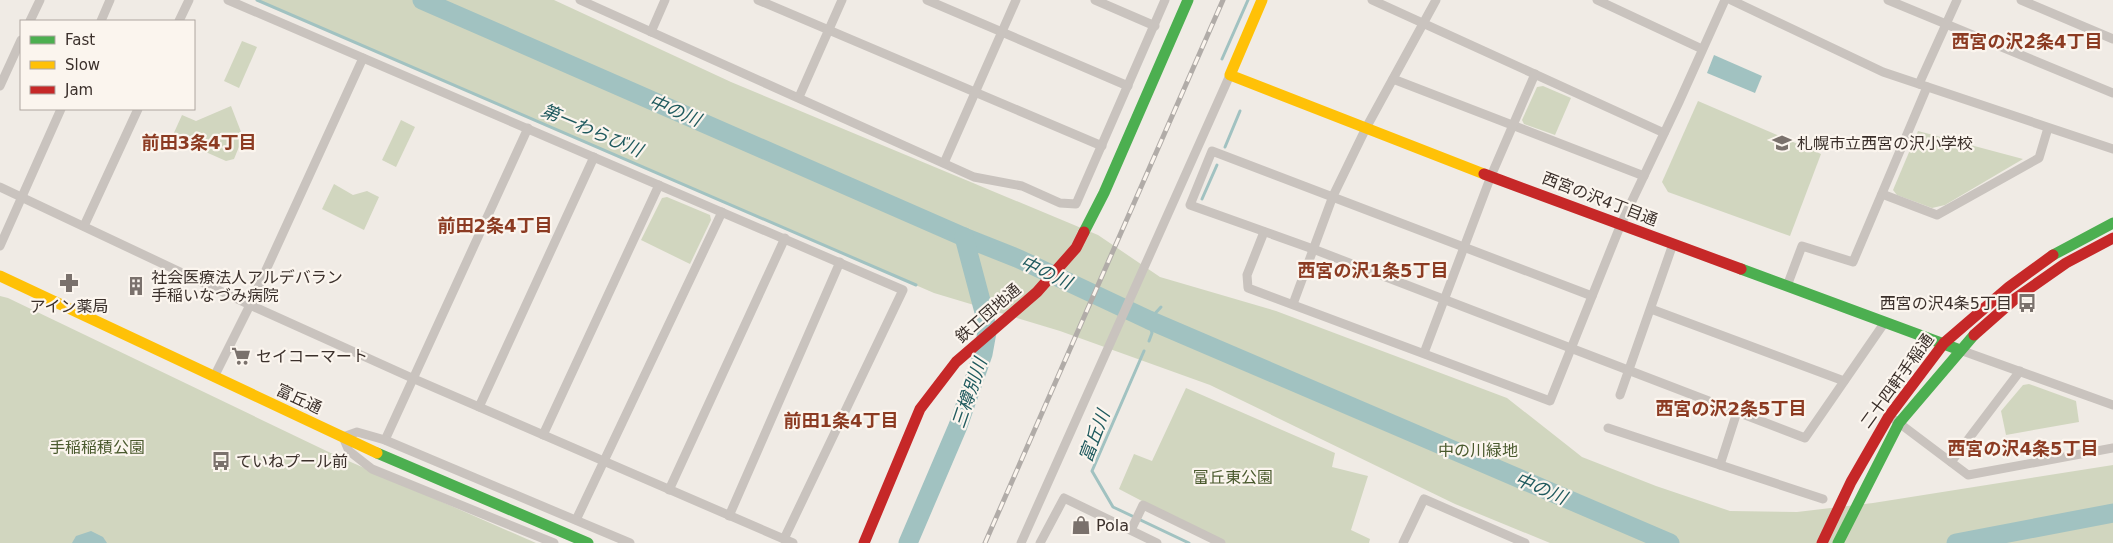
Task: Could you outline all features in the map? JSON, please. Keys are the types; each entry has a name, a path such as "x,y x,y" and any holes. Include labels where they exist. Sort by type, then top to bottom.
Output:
{"street":[{"path":"30,20 40,0"},
{"path":"101,20 110,0"},
{"path":"179,20 188,0"},
{"path":"228,0 903,290 784,539"},
{"path":"580,0 974,176 1022,186 1060,203 1076,204 1165,0"},
{"path":"651,32 665,0"},
{"path":"758,0 1102,146"},
{"path":"799,97 842,0"},
{"path":"927,0 1128,86"},
{"path":"944,163 1016,0"},
{"path":"1095,0 1155,26"},
{"name":"鉄工団地通","path":"864,543 920,409 956,362 1037,292 1076,248 1104,193 1188,0"},
{"path":"1157,543 1064,498 1039,543 1023,539 1262,0"},
{"path":"1372,0 1664,133"},
{"path":"1293,304 1333,196 1366,128 1436,0"},
{"path":"1597,0 1702,49"},
{"path":"1264,232 1247,275 1248,288 1550,402 1620,224 1725,0"},
{"path":"1731,0 1883,72 2113,149"},
{"path":"1888,0 2113,93"},
{"path":"1787,286 1802,246 1853,262 1882,194 1946,24 1957,0"},
{"path":"2021,0 2113,39"},
{"path":"0,86 20,42"},
{"path":"214,377 250,305 363,58"},
{"path":"1424,353 1491,176 1535,74"},
{"name":"西宮の沢4丁目通","path":"1230,75 1491,176 1960,350"},
{"path":"1393,79 1644,176"},
{"path":"0,246 61,110"},
{"path":"84,226 138,110"},
{"path":"384,440 528,128"},
{"path":"1882,194 1937,215 2040,158 2048,128"},
{"path":"1592,296 1212,151 1190,205 1313,249 1805,438 1884,322"},
{"path":"479,407 594,157"},
{"path":"543,435 659,184"},
{"path":"0,187 250,305 412,378 793,543"},
{"path":"576,520 722,212"},
{"name":"二十四軒手稲通","path":"1822,543 1851,482 1889,416 1944,343 2009,287 2062,249 2113,222"},
{"path":"668,490 785,238"},
{"name":"二十四軒手稲通","path":"1838,543 1899,423 1960,350 2016,298 2066,263 2113,238"},
{"path":"1620,395 1673,244"},
{"path":"729,516 840,262"},
{"name":"富丘通","path":"0,276 365,448 588,543"},
{"path":"1650,310 1844,381"},
{"path":"1960,350 2113,405"},
{"path":"1951,462 2020,371"},
{"path":"1720,465 1738,412"},
{"path":"1889,416 1968,475 2113,448"},
{"path":"1608,428 1823,499"},
{"path":"554,543 372,469 349,451 343,437 357,432 384,440 630,543"},
{"path":"1403,543 1424,500 1511,541 1525,543"},
{"path":"1131,529 1143,505 1221,543"}],"green space":[{"name":"中の川緑地","path":"258,0 554,0 731,82 1098,235 1160,277 1276,311 1507,398 1582,457 1656,486 1730,511 1797,512 1873,503 2113,465 2113,543 1550,543 1455,504 1210,385 1060,331 934,293"},
{"path":"242,41 257,47 239,88 224,81"},
{"path":"1543,86 1571,98 1555,135 1524,124 1522,120 1537,87"},
{"path":"1698,101 1821,154 1790,236 1668,192 1662,182"},
{"path":"231,106 243,137 234,159 226,161 172,137 182,115 196,121"},
{"path":"401,120 415,127 396,167 382,160"},
{"path":"1918,131 2023,159 1945,205 1932,208 1897,195 1893,190"},
{"path":"334,184 353,195 367,191 379,197 364,230 322,209"},
{"path":"667,197 710,215 711,220 690,264 641,240 662,198"},
{"name":"手稲稲積公園","path":"0,296 8,298 337,456 536,543 0,543"},
{"path":"2029,384 2076,401 2079,422 2006,435 2001,411 2023,385"},
{"name":"富丘東公園","path":"1186,388 1335,453 1332,467 1368,476 1351,530 1370,539 1369,543 1222,543 1119,489 1134,454 1152,461"}],"water":[{"path":"1714,55 1762,76 1755,93 1707,73"},
{"path":"91,531 103,537 107,543 72,543 76,536"}],"waterway":[{"name":"第一わらび川","path":"257,0 916,285"},
{"name":"中の川","path":"422,0 964,237 1019,259 1149,320 1670,543"},
{"path":"1222,59 1248,0"},
{"path":"1225,147 1240,111"},
{"path":"1202,199 1217,165"},
{"name":"三樽別川","path":"908,543 958,426 983,354 987,332 984,312 964,237"},
{"name":"富丘川","path":"1149,341 1152,333 1149,320 1161,307"},
{"name":"富丘川","path":"1144,351 1092,471 1113,507 1189,543"},
{"name":"中の川","path":"1956,543 2113,513"}],"railway":[{"path":"985,543 1223,0"}],"traffic: fast":[{"path":"1084,232 1104,193 1188,0"},
{"path":"2053,255 2113,223"},
{"path":"1741,269 1960,350"},
{"path":"1838,543 1899,423 1974,335"},
{"path":"377,453 588,543"}],"traffic: slow":[{"path":"1262,0 1230,75 1484,174"},
{"path":"0,276 377,453"}],"traffic: jam":[{"path":"1484,174 1741,269"},
{"path":"864,543 920,409 956,362 1037,292 1076,248 1084,232"},
{"path":"1974,335 2016,298 2066,263 2113,238"},
{"path":"1822,543 1851,482 1889,416 1944,343 2009,287 2053,255"}],"place":[{"name":"札幌市立西宮の沢小学校","path":"1782,143"},
{"name":"アイン薬局","path":"69,283"},
{"name":"社会医療法人アルデバラン 手稲いなづみ病院","path":"136,286"},
{"name":"西宮の沢4条5丁目","path":"2027,303"},
{"name":"セイコーマート","path":"241,356"},
{"name":"ていねプール前","path":"221,461"},
{"name":"Pola","path":"1081,525"}],"district":[{"name":"西宮の沢2条4丁目","path":"2027,41"},
{"name":"前田3条4丁目","path":"199,142"},
{"name":"前田2条4丁目","path":"495,225"},
{"name":"西宮の沢1条5丁目","path":"1373,270"},
{"name":"西宮の沢2条5丁目","path":"1731,408"},
{"name":"前田1条4丁目","path":"841,420"},
{"name":"西宮の沢4条5丁目","path":"2023,448"}]}
